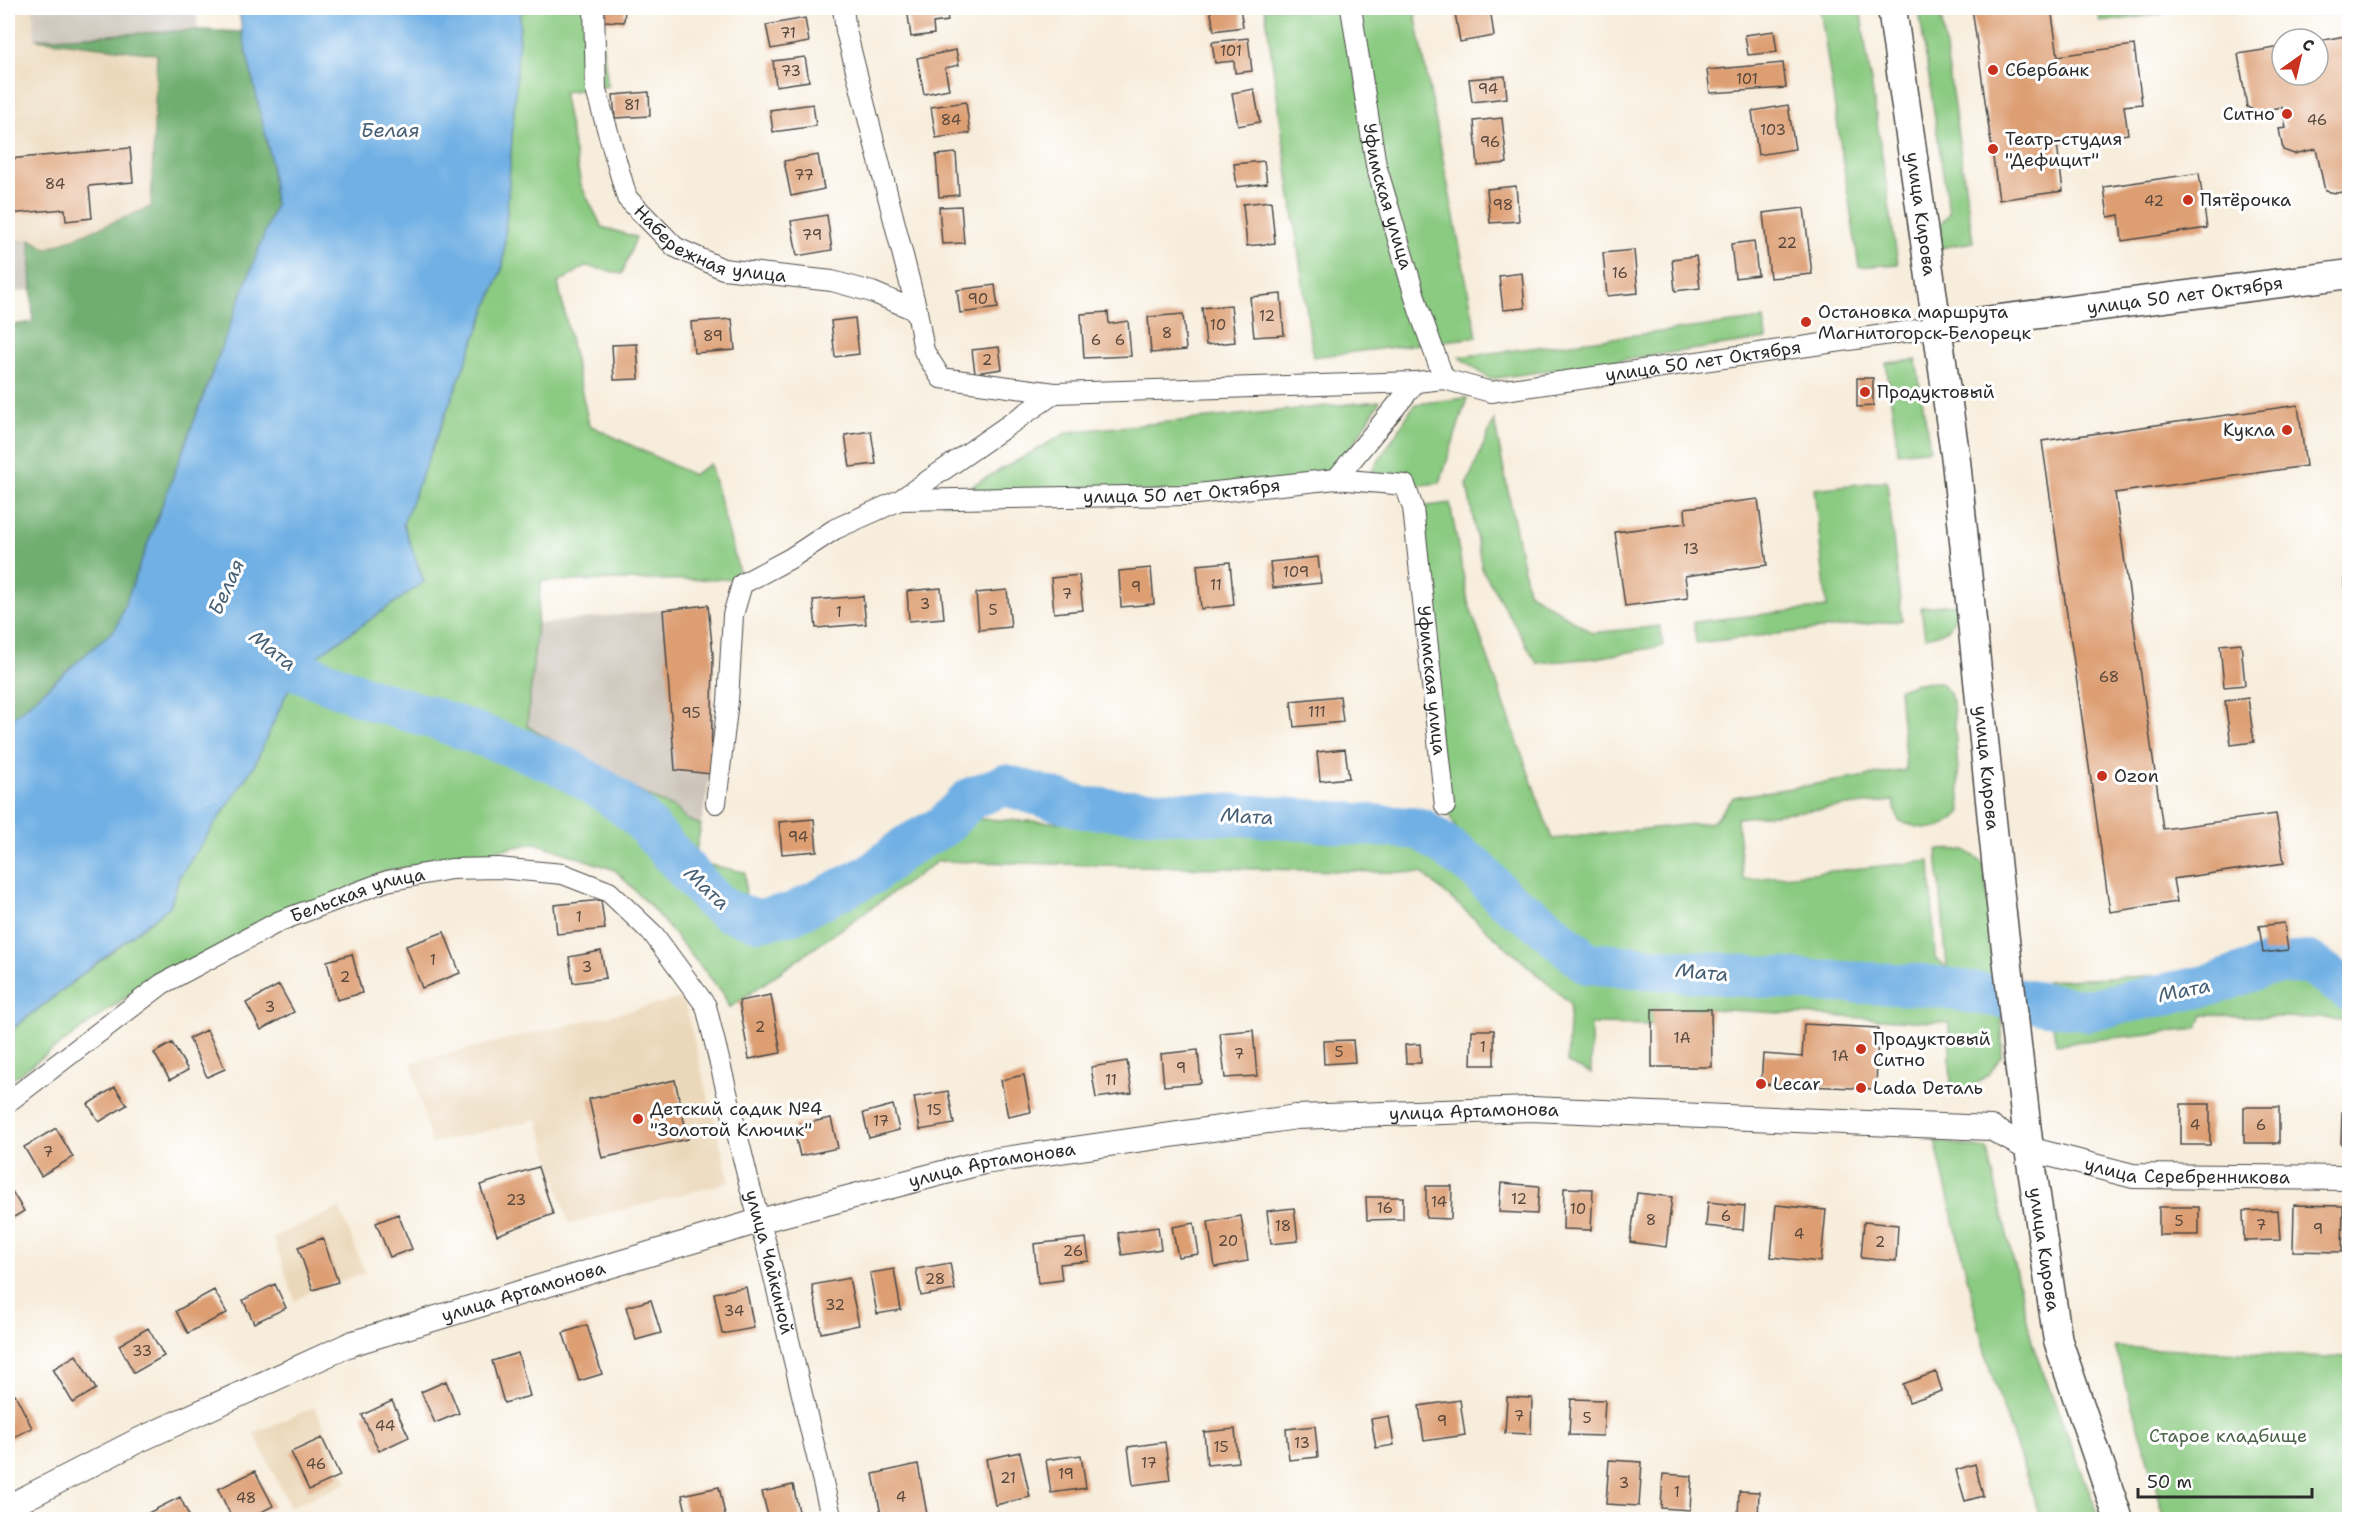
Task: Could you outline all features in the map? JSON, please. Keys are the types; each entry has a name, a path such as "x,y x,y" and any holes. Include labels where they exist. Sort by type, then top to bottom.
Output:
{"main road":[{"name":"улица Кирова","path":"1892,8 1956,461 2028,1149 2058,1341 2119,1520"},
{"name":"улица 50 лет Октября","path":"1938,327 2349,274"}],"street":[{"name":"Набережная улица","path":"594,8 596,90 627,198 675,247 723,269 832,281 872,292 917,311"},
{"path":"843,8 846,31 917,311"},
{"name":"Уфимская улица","path":"1351,8 1376,165 1419,310 1444,379"},
{"name":"улица 50 лет Октября","path":"917,311 924,351 941,378 1055,393 1416,382 1444,379 1491,392 1938,327"},
{"path":"1336,479 1416,382"},
{"name":"улица 50 лет Октября","path":"716,803 728,701 733,615 742,584 791,558 834,529 900,500 1055,393"},
{"name":"улица 50 лет Октября","path":"900,500 1188,495 1336,479 1405,485"},
{"name":"Уфимская улица","path":"1405,485 1413,508 1445,806"},
{"name":"Бельская улица","path":"8,1102 162,984 280,921 387,881 451,869 499,868 563,874 609,892 654,935 706,1005"},
{"name":"улица Чайкиной","path":"706,1005 759,1221 768,1248 832,1520"},
{"name":"улица Артамонова","path":"8,1507 137,1441 353,1343 759,1221 984,1162 1296,1117 1531,1109 1991,1128 2028,1149"},
{"name":"улица Серебренникова","path":"2028,1149 2133,1176 2349,1178"}],"shaded area":[{"path":"8,8 33,8 35,39 157,54 151,208 47,249 30,239 8,240"},
{"path":"33,8 196,8 198,30 35,39"},
{"path":"30,239 31,290 8,293 8,240"},
{"path":"708,605 713,655 712,767 701,825 687,820 675,808 650,797 527,726 537,624"},
{"path":"683,998 730,1182 569,1224 538,1119 431,1144 411,1062"},
{"path":"340,1208 365,1273 313,1290 295,1301 273,1237"},
{"path":"315,1407 348,1482 290,1507 254,1433"}],"green space":[{"path":"521,8 602,8 601,33 608,86 563,92 581,185 602,227 636,237 622,274 586,266 558,283 589,425 693,475 710,464 741,579 541,581 527,726 650,797 675,808 687,820 701,825 694,862 745,872 746,910 783,910 939,817 1415,839 1460,837 1445,806 1413,508 1450,503 1468,602 1552,839 1713,822 1734,797 1906,770 1899,689 1917,683 1939,682 1949,692 1953,702 1961,812 1954,819 1939,827 1916,827 1899,821 1893,801 1737,818 1743,880 1930,861 1935,958 1947,968 1937,850 1962,850 1973,855 1984,865 2002,1027 2002,1055 1989,1074 1968,1090 1951,1090 1949,1023 1711,1009 1652,1009 1653,1025 1591,1024 1591,1073 1567,1063 1570,1003 1422,873 938,861 729,1008 723,993 650,906 615,870 536,843 387,871 140,987 8,1082 8,1033 170,906 179,877 254,766 297,670 424,582 403,524 503,266"},
{"path":"1265,8 1414,8 1477,337 1313,357"},
{"path":"1820,8 1860,8 1898,264 1859,267"},
{"path":"1940,8 1973,242 1940,248 1937,229 1949,213 1919,10"},
{"path":"2098,8 2166,8 2163,14 2100,22"},
{"path":"198,30 242,32 270,155 275,206 116,628 8,722 8,326 33,322 30,239 47,249 151,207 157,54 35,39"},
{"path":"1764,319 1766,339 1490,379 1459,357"},
{"path":"1916,360 1930,449 1898,453 1886,363"},
{"path":"1467,398 1440,483 1359,491 1415,404"},
{"path":"1380,401 1325,490 941,503 1068,432"},
{"path":"1494,420 1528,592 1592,633 1660,626 1663,646 1596,658 1537,663 1482,569 1467,484"},
{"path":"1887,481 1902,620 1696,643 1694,622 1827,607 1814,489"},
{"path":"1957,604 1954,619 1949,628 1939,634 1925,637 1921,607"},
{"path":"2326,967 2349,973 2349,1019 2203,1015 2197,1029 2056,1044 2046,981"},
{"path":"1935,1141 1987,1149 2033,1346 2100,1519 2041,1519 1987,1361"},
{"name":"Старое кладбище","path":"2115,1347 2349,1358 2349,1519 2165,1519"}],"water":[{"name":"Белая","path":"239,8 521,8 503,266 403,524 424,582 297,670 254,766 179,877 170,906 8,1032 8,722 116,628 275,206 270,155 242,32"}],"building":[{"path":"603,8 625,8 624,22 603,21"},
{"path":"907,8 946,8 948,21 933,23 934,34 911,37"},
{"path":"1210,8 1240,8 1243,27 1214,31"},
{"path":"1490,8 1494,36 1460,42 1455,13"},
{"path":"1972,8 2026,8 2027,12 2051,8 2058,56 2134,45 2142,104 2124,106 2128,134 2057,144 2063,191 1999,200"},
{"path":"2231,8 2246,8 2246,9 2232,11"},
{"path":"805,18 809,42 771,49 766,25"},
{"path":"1774,31 1777,52 1748,55 1745,35"},
{"path":"2350,35 2350,191 2336,193 2325,191 2316,149 2294,154 2283,150 2279,129 2286,128 2282,107 2257,112 2247,107 2238,54 2270,49 2270,87 2330,87 2330,39"},
{"path":"1248,38 1252,71 1235,73 1234,61 1215,63 1212,42"},
{"path":"956,50 959,65 945,68 949,89 924,94 917,58"},
{"path":"805,57 809,81 776,86 773,61"},
{"path":"1783,63 1786,88 1710,93 1707,70"},
{"path":"1505,76 1507,98 1472,102 1469,79"},
{"path":"1254,89 1260,122 1238,126 1232,93"},
{"path":"649,92 650,116 615,118 613,95"},
{"path":"966,102 970,133 936,138 931,107"},
{"path":"813,104 816,126 773,132 770,110"},
{"path":"1788,105 1795,149 1758,155 1752,111"},
{"path":"1502,118 1507,163 1478,166 1474,121"},
{"path":"130,148 133,182 89,186 92,218 66,221 65,209 8,214 8,159"},
{"path":"956,153 959,195 939,197 936,155"},
{"path":"818,155 824,189 791,196 784,161"},
{"path":"1264,161 1267,183 1237,187 1234,164"},
{"path":"2199,173 2207,228 2122,241 2119,215 2108,217 2104,187"},
{"path":"1516,186 1519,221 1490,223 1487,189"},
{"path":"1271,201 1275,243 1247,246 1243,204"},
{"path":"961,206 964,243 942,244 939,207"},
{"path":"1804,208 1812,274 1770,278 1763,213"},
{"path":"827,215 832,250 797,256 791,221"},
{"path":"1754,241 1758,275 1735,278 1731,244"},
{"path":"1634,250 1638,293 1607,296 1603,253"},
{"path":"1696,256 1700,288 1675,291 1672,259"},
{"path":"1522,273 1525,308 1503,310 1499,276"},
{"path":"995,285 998,308 960,313 957,290"},
{"path":"1281,294 1284,335 1254,337 1250,297"},
{"path":"1231,305 1235,342 1206,345 1202,308"},
{"path":"1108,312 1109,324 1128,321 1131,356 1084,358 1081,314"},
{"path":"1183,314 1186,350 1151,353 1148,317"},
{"path":"855,318 859,354 835,357 831,321"},
{"path":"732,319 735,350 694,353 691,322"},
{"path":"637,344 639,379 614,380 612,345"},
{"path":"999,347 1002,369 975,373 972,350"},
{"name":"Продуктовый","path":"1857,378 1873,378 1873,406 1857,407"},
{"path":"2298,405 2306,466 2115,493 2163,829 2276,814 2284,863 2173,879 2177,902 2110,912 2042,441"},
{"path":"871,431 876,464 850,467 845,435"},
{"path":"1758,499 1767,565 1685,576 1688,598 1625,606 1615,532 1686,523 1685,508"},
{"path":"1318,557 1321,583 1273,588 1270,562"},
{"path":"1230,562 1234,605 1201,609 1197,565"},
{"path":"1151,568 1154,604 1121,607 1119,571"},
{"path":"1079,575 1083,610 1054,613 1051,578"},
{"path":"2350,578 2350,598 2347,598 2344,579"},
{"path":"941,588 944,618 909,621 907,591"},
{"path":"1007,590 1011,627 979,630 976,593"},
{"path":"863,596 866,624 816,628 813,600"},
{"path":"708,605 713,655 711,774 675,770 663,610"},
{"path":"2241,643 2245,685 2224,687 2220,645"},
{"path":"1340,696 1343,722 1294,727 1291,701"},
{"path":"2248,698 2254,742 2231,745 2225,701"},
{"path":"1345,749 1349,778 1320,781 1317,752"},
{"path":"814,819 817,851 782,854 779,822"},
{"path":"601,900 605,929 557,934 554,905"},
{"path":"2284,923 2288,950 2263,953 2259,926"},
{"path":"444,932 460,973 422,988 406,946"},
{"path":"601,951 606,978 573,983 569,957"},
{"path":"352,954 362,993 337,1000 327,961"},
{"path":"279,985 294,1012 261,1030 246,1003"},
{"path":"771,995 781,1053 749,1059 739,1001"},
{"path":"1652,1009 1711,1009 1712,1067 1652,1067"},
{"path":"1804,1024 1878,1028 1876,1089 1761,1084 1763,1054 1802,1057"},
{"path":"207,1030 225,1069 207,1077 189,1038"},
{"path":"1253,1030 1257,1076 1225,1078 1220,1033"},
{"path":"1472,1030 1494,1030 1494,1065 1471,1065"},
{"path":"1353,1040 1355,1062 1324,1064 1323,1041"},
{"path":"172,1043 188,1070 170,1080 154,1053"},
{"path":"1420,1044 1421,1063 1406,1063 1405,1045"},
{"path":"1198,1050 1201,1083 1164,1086 1161,1054"},
{"path":"1127,1061 1132,1093 1096,1098 1091,1067"},
{"path":"1024,1075 1031,1112 1008,1117 1001,1080"},
{"name":"Детский садик №4 \"Золотой Ключик\"","path":"675,1080 688,1139 602,1158 589,1099"},
{"path":"115,1087 127,1105 99,1122 88,1104"},
{"path":"948,1091 954,1124 920,1130 914,1097"},
{"path":"2181,1104 2210,1104 2210,1145 2181,1145"},
{"path":"893,1105 899,1130 869,1138 863,1113"},
{"path":"2244,1107 2279,1107 2279,1143 2244,1143"},
{"path":"2342,1112 2350,1113 2350,1144 2341,1144"},
{"path":"831,1118 838,1148 800,1156 793,1126"},
{"path":"56,1128 73,1157 41,1176 24,1147"},
{"path":"538,1167 553,1214 497,1235 480,1185"},
{"path":"1501,1183 1539,1186 1537,1214 1499,1212"},
{"path":"8,1185 24,1211 8,1221"},
{"path":"1426,1186 1452,1186 1451,1219 1426,1218"},
{"path":"1564,1188 1593,1189 1591,1230 1563,1229"},
{"path":"1637,1193 1672,1197 1666,1247 1630,1242"},
{"path":"1366,1197 1403,1197 1403,1219 1367,1220"},
{"path":"1708,1202 1745,1206 1743,1230 1706,1226"},
{"path":"1776,1205 1826,1210 1821,1262 1771,1257"},
{"path":"2294,1205 2343,1206 2342,1252 2293,1251"},
{"path":"2159,1207 2199,1207 2199,1235 2159,1235"},
{"path":"1294,1208 1298,1241 1271,1244 1267,1211"},
{"path":"2278,1210 2280,1240 2244,1241 2243,1211"},
{"path":"398,1214 412,1249 390,1257 376,1223"},
{"path":"1241,1216 1248,1261 1215,1267 1208,1222"},
{"path":"1864,1222 1898,1225 1896,1261 1861,1258"},
{"path":"1194,1223 1199,1254 1178,1257 1172,1227"},
{"path":"1158,1227 1161,1249 1122,1255 1118,1233"},
{"path":"323,1238 338,1282 313,1290 298,1247"},
{"path":"1086,1238 1089,1261 1060,1264 1062,1280 1038,1283 1034,1244"},
{"path":"950,1263 955,1290 921,1296 916,1269"},
{"path":"894,1269 901,1310 877,1314 870,1273"},
{"path":"849,1278 859,1325 821,1333 812,1285"},
{"path":"275,1284 286,1308 254,1323 243,1300"},
{"path":"746,1287 754,1328 722,1334 714,1293"},
{"path":"214,1290 227,1313 188,1333 176,1311"},
{"path":"651,1300 661,1333 636,1340 626,1307"},
{"path":"587,1325 602,1374 579,1381 563,1333"},
{"path":"148,1328 164,1356 134,1373 119,1345"},
{"path":"518,1353 530,1396 504,1403 492,1361"},
{"path":"76,1355 96,1389 73,1403 53,1369"},
{"path":"1936,1372 1942,1391 1909,1402 1903,1384"},
{"path":"446,1381 459,1413 435,1423 421,1392"},
{"path":"15,1394 32,1428 8,1440 8,1397"},
{"path":"1507,1397 1532,1398 1531,1434 1505,1433"},
{"path":"1571,1399 1605,1400 1603,1436 1569,1435"},
{"path":"1460,1400 1465,1435 1424,1441 1419,1406"},
{"path":"392,1401 409,1437 379,1451 362,1415"},
{"path":"1389,1416 1394,1445 1376,1448 1371,1419"},
{"path":"1315,1426 1318,1457 1289,1460 1286,1429"},
{"path":"1235,1429 1238,1462 1207,1465 1204,1432"},
{"path":"322,1438 340,1476 309,1490 291,1452"},
{"path":"1165,1442 1170,1480 1133,1485 1128,1447"},
{"path":"1020,1452 1030,1497 995,1505 986,1459"},
{"path":"1081,1455 1086,1488 1051,1493 1046,1460"},
{"path":"1609,1460 1642,1462 1639,1506 1606,1504"},
{"path":"918,1464 928,1520 882,1520 873,1474"},
{"path":"1975,1464 1983,1496 1965,1501 1956,1470"},
{"path":"255,1471 273,1506 246,1520 233,1520 218,1489"},
{"path":"1663,1474 1692,1476 1690,1510 1661,1508"},
{"path":"793,1485 801,1520 769,1520 762,1492"},
{"path":"719,1487 726,1520 688,1520 682,1495"},
{"path":"1739,1491 1759,1492 1758,1520 1738,1519"},
{"path":"180,1497 189,1516 181,1520 151,1520 148,1513"}],"waterway":[{"name":"Мата","path":"253,634 297,670 373,700 427,716 523,750 566,768 608,793 638,816 714,901 728,911 758,920 791,914 872,874 905,847 943,826 971,798 1005,785 1084,808 1256,816 1421,829 1476,868 1505,899 1542,924 1587,963 1811,981 1923,985 2088,1010 2215,984 2267,965 2309,962 2350,991"}],"place":[{"name":"Сбербанк","path":"1993,70"},
{"name":"Ситно","path":"2287,114"},
{"name":"Театр-студия \"Дефицит\"","path":"1993,149"},
{"name":"Пятёрочка","path":"2188,200"},
{"name":"Остановка маршрута Магнитогорск-Белорецк","path":"1806,322"},
{"name":"Продуктовый","path":"1865,392"},
{"name":"Кукла","path":"2287,430"},
{"name":"Ozon","path":"2102,776"},
{"name":"Продуктовый Ситно","path":"1861,1049"},
{"name":"Lecar","path":"1761,1084"},
{"name":"Lada Dеталь","path":"1861,1088"},
{"name":"Детский садик №4 \"Золотой Ключик\"","path":"638,1119"}]}
